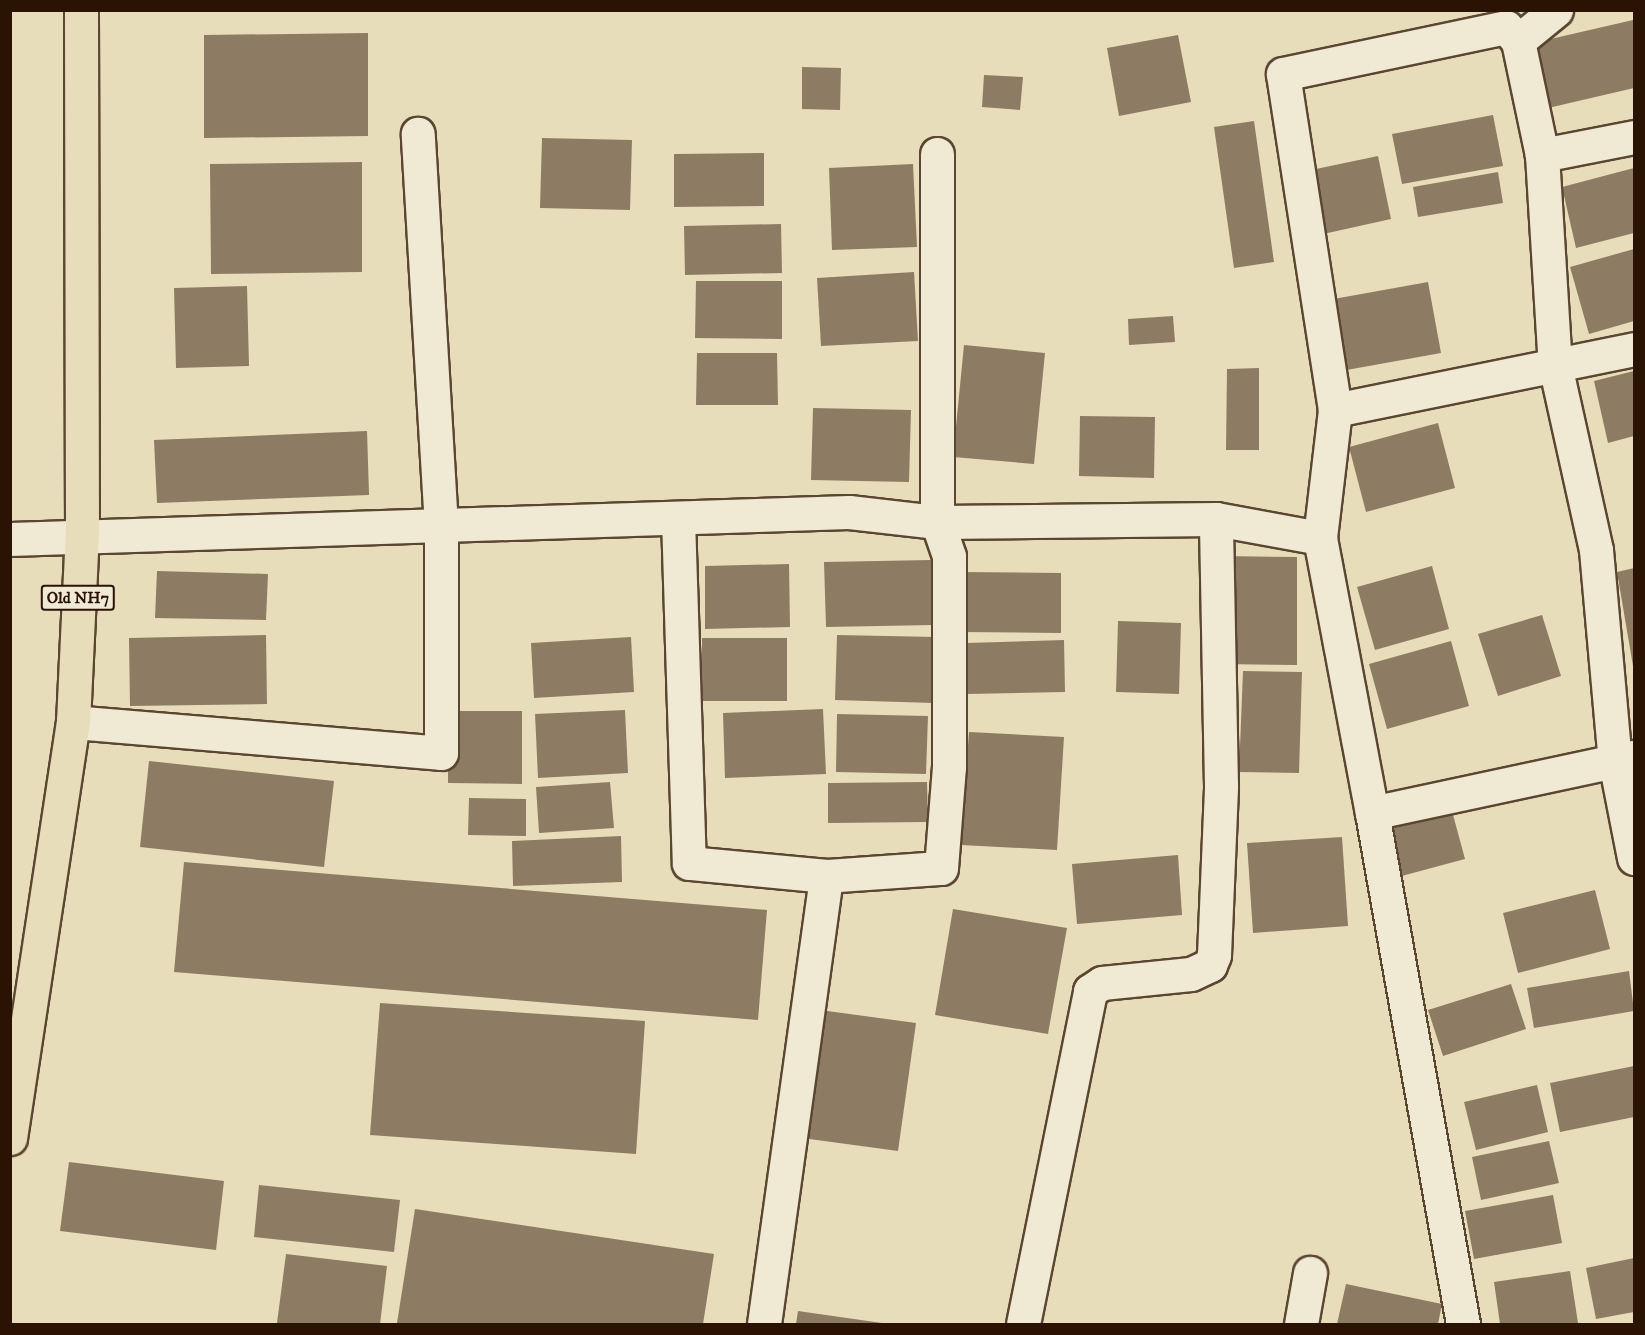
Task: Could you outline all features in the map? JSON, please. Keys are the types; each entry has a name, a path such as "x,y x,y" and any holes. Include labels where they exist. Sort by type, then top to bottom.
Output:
{"main road":[{"name":"Old NH7","path":"10,1138 19,1048 73,722 82,534 81,10"}],"street":[{"path":"1518,41 1556,10"},
{"path":"1463,1324 1372,813 1320,538 1335,410 1283,74 1506,27 1518,41 1542,154 1555,365 1596,550 1625,759 1635,858"},
{"path":"73,722 441,753 441,526 418,134"},
{"path":"1542,154 1635,136"},
{"path":"678,518 689,863 826,876 941,868 949,767 949,556 937,522 937,154"},
{"path":"1335,410 1635,349"},
{"path":"10,539 82,534 441,526 849,512 937,522 1216,519 1320,538"},
{"path":"1023,1324 1090,991 1102,983 1191,974 1210,965 1214,955 1221,786 1216,519"},
{"path":"1372,813 1625,759"},
{"path":"764,1324 826,876"},
{"path":"1301,1324 1310,1273"}],"building":[{"path":"1633,20 1634,88 1544,109 1529,44"},
{"path":"368,33 368,136 204,138 204,35"},
{"path":"1178,35 1191,102 1119,116 1107,48"},
{"path":"802,67 841,68 840,110 802,109"},
{"path":"984,75 1023,77 1020,110 982,107"},
{"path":"1493,115 1503,166 1402,184 1392,134"},
{"path":"1254,121 1274,262 1234,268 1214,127"},
{"path":"542,138 632,140 630,210 540,208"},
{"path":"764,153 764,206 674,207 674,154"},
{"path":"1378,156 1391,219 1305,238 1292,174"},
{"path":"362,162 362,272 211,274 210,164"},
{"path":"913,164 917,247 832,250 829,168"},
{"path":"1634,168 1634,233 1576,248 1562,187"},
{"path":"1498,172 1503,203 1418,217 1413,187"},
{"path":"781,224 782,273 685,275 684,226"},
{"path":"1634,249 1634,321 1589,334 1570,267"},
{"path":"914,272 918,341 821,346 817,278"},
{"path":"696,281 782,281 782,339 695,338"},
{"path":"1428,282 1441,353 1341,371 1328,300"},
{"path":"247,286 249,366 176,368 174,288"},
{"path":"1173,316 1175,342 1129,345 1128,319"},
{"path":"964,345 1045,353 1034,464 953,457"},
{"path":"697,353 777,353 778,405 696,405"},
{"path":"1259,368 1259,450 1226,450 1227,369"},
{"path":"1634,371 1634,436 1608,443 1594,381"},
{"path":"813,408 911,410 909,482 811,480"},
{"path":"1080,416 1155,417 1154,478 1079,476"},
{"path":"1438,423 1455,488 1366,512 1349,447"},
{"path":"367,431 369,495 157,503 154,440"},
{"path":"1221,556 1297,557 1297,665 1219,664"},
{"path":"931,560 933,625 826,627 824,562"},
{"path":"789,564 790,627 705,629 705,566"},
{"path":"1432,566 1449,629 1375,650 1357,587"},
{"path":"1634,568 1634,666 1633,666 1617,572"},
{"path":"157,571 268,574 266,620 155,618"},
{"path":"960,572 1061,573 1061,633 960,632"},
{"path":"1542,615 1561,676 1498,696 1478,634"},
{"path":"1118,621 1181,623 1179,694 1116,692"},
{"path":"266,635 267,704 130,706 129,638"},
{"path":"837,635 936,637 934,703 835,700"},
{"path":"631,637 634,692 534,698 531,643"},
{"path":"702,638 787,638 787,701 702,701"},
{"path":"1064,640 1065,692 967,694 966,643"},
{"path":"1451,641 1469,706 1387,729 1369,664"},
{"path":"1243,671 1302,672 1299,773 1239,772"},
{"path":"823,709 826,774 725,778 723,713"},
{"path":"625,710 628,773 538,778 535,714"},
{"path":"448,711 522,711 522,784 448,783"},
{"path":"837,714 928,716 926,774 836,772"},
{"path":"969,732 1064,737 1057,850 961,845"},
{"path":"149,761 334,781 324,867 140,847"},
{"path":"610,782 614,828 539,833 536,787"},
{"path":"927,782 928,822 828,823 828,783"},
{"path":"469,798 526,799 526,836 468,835"},
{"path":"1452,811 1465,859 1398,877 1385,829"},
{"path":"621,836 622,882 513,886 512,841"},
{"path":"1342,837 1348,926 1253,933 1247,843"},
{"path":"1178,855 1182,915 1077,924 1072,864"},
{"path":"184,862 767,910 758,1020 174,972"},
{"path":"1595,890 1610,949 1518,973 1503,913"},
{"path":"953,909 1067,928 1048,1034 935,1015"},
{"path":"1629,971 1634,1011 1534,1028 1527,988"},
{"path":"1511,984 1526,1029 1443,1056 1428,1010"},
{"path":"380,1003 645,1021 636,1154 370,1135"},
{"path":"820,1010 916,1023 898,1151 802,1138"},
{"path":"1634,1066 1634,1117 1560,1132 1550,1083"},
{"path":"1537,1085 1548,1132 1476,1150 1464,1102"},
{"path":"1549,1141 1559,1183 1481,1200 1472,1157"},
{"path":"69,1162 224,1181 216,1250 60,1231"},
{"path":"259,1185 400,1200 394,1252 254,1237"},
{"path":"1553,1195 1562,1243 1474,1259 1465,1211"},
{"path":"415,1209 714,1254 703,1324 397,1323"},
{"path":"286,1254 387,1266 380,1324 277,1323"},
{"path":"1634,1258 1634,1312 1596,1319 1586,1268"},
{"path":"1570,1271 1578,1323 1500,1324 1494,1282"},
{"path":"1346,1284 1442,1304 1438,1324 1337,1324"},
{"path":"798,1311 882,1323 882,1324 796,1324"}]}
